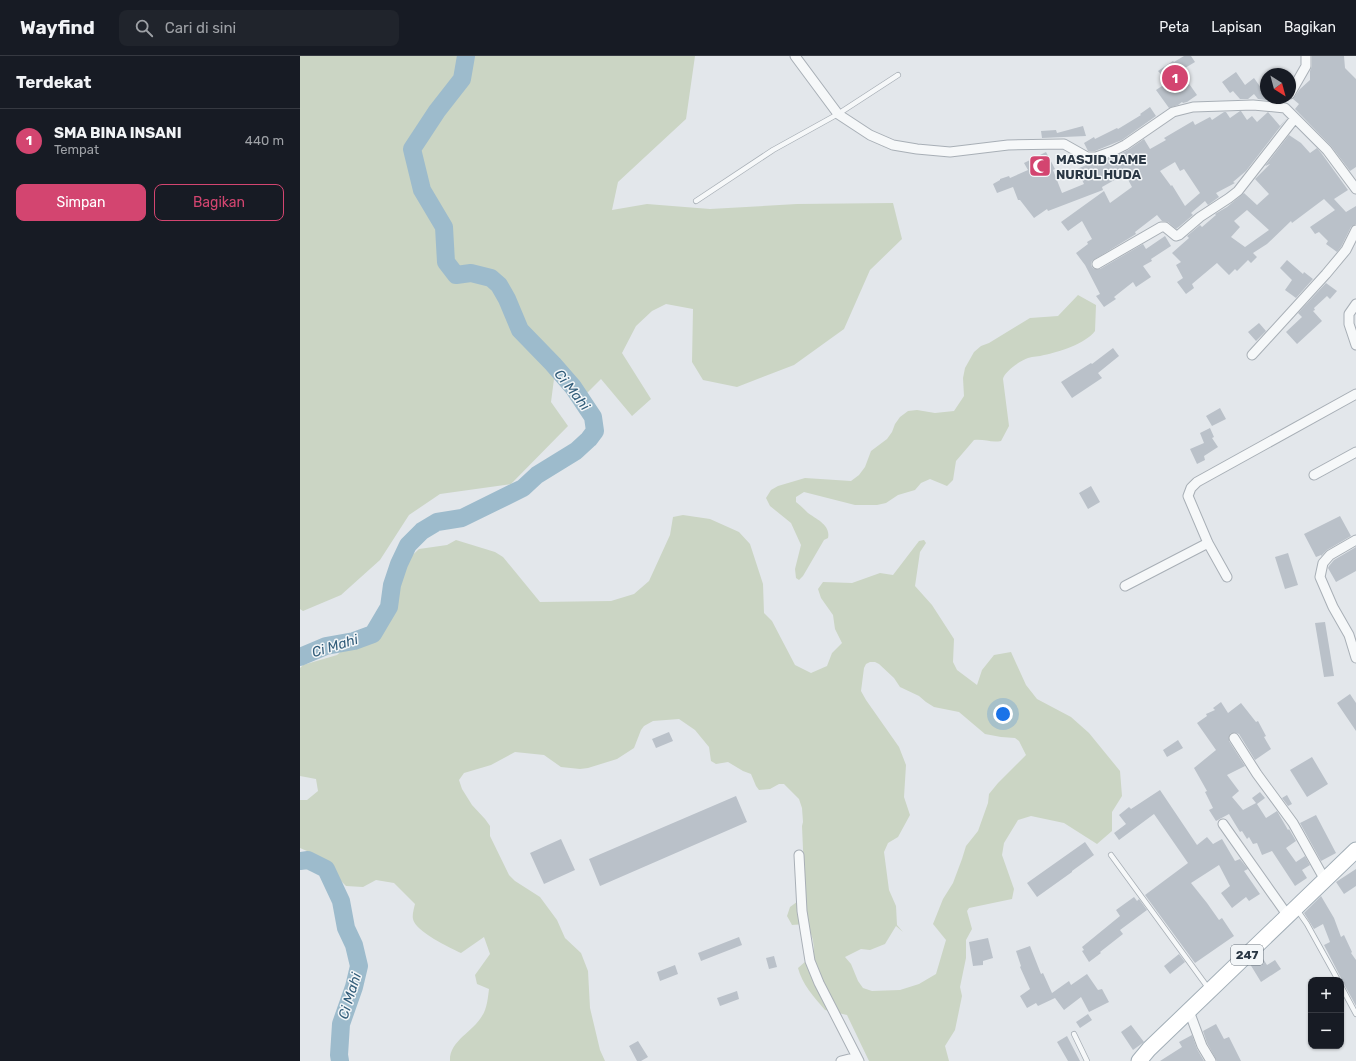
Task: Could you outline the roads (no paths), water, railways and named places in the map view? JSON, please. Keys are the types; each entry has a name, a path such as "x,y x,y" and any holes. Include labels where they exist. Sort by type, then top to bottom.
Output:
{"main road":[{"name":"247","path":"1139,1061 1149,1049 1356,850"}],"street":[{"path":"795,56 838,114 870,135 893,145 950,152 1008,145 1064,144 1087,157 1096,157 1113,151 1131,141 1173,112 1193,107 1253,104 1285,108 1327,150 1356,189"},
{"path":"1296,84 1306,66 1306,56"},
{"path":"1285,108 1287,104"},
{"path":"1097,264 1161,227 1165,227 1176,236 1179,235 1200,217 1238,191 1295,118"},
{"path":"1252,355 1346,250 1356,230"},
{"path":"1356,304 1349,314 1349,324 1356,345"},
{"path":"1227,577 1208,543 1188,496 1191,488 1197,482 1356,394"},
{"path":"1314,475 1356,452"},
{"path":"1356,540 1330,555 1323,563 1320,577 1333,607 1354,642 1356,658"},
{"path":"1125,586 1208,543"},
{"path":"1234,738 1257,774 1293,823 1325,880"},
{"path":"1223,824 1292,912"},
{"path":"799,855 802,911 810,961 819,983 858,1059 841,1061"},
{"path":"1189,1011 1202,1046 1211,1061"}],"lane":[{"path":"696,200 773,150 838,114 898,75"},
{"path":"1112,855 1210,991"},
{"path":"1292,912 1307,924 1336,977"},
{"path":"1344,992 1356,1014"},
{"path":"1074,1034 1088,1061"}],"waterway":[{"name":"Ci Mahi","path":"300,657 326,646 354,641 373,634 389,607 392,585 399,564 408,545 422,531 437,522 462,518 523,488 537,475 576,451 595,431 593,417 573,387 520,330 507,299 499,285 491,278 471,273 456,275 446,262 444,227 422,190 412,149 437,111 462,79 466,56"},
{"name":"Ci Mahi","path":"300,861 308,860 326,869 341,901 346,928 354,945 359,966 354,987 341,1024 340,1061"}],"place":[{"name":"SMA BINA INSANI","path":"1175,78"},
{"name":"MASJID JAME NURUL HUDA","path":"1040,166"}]}
